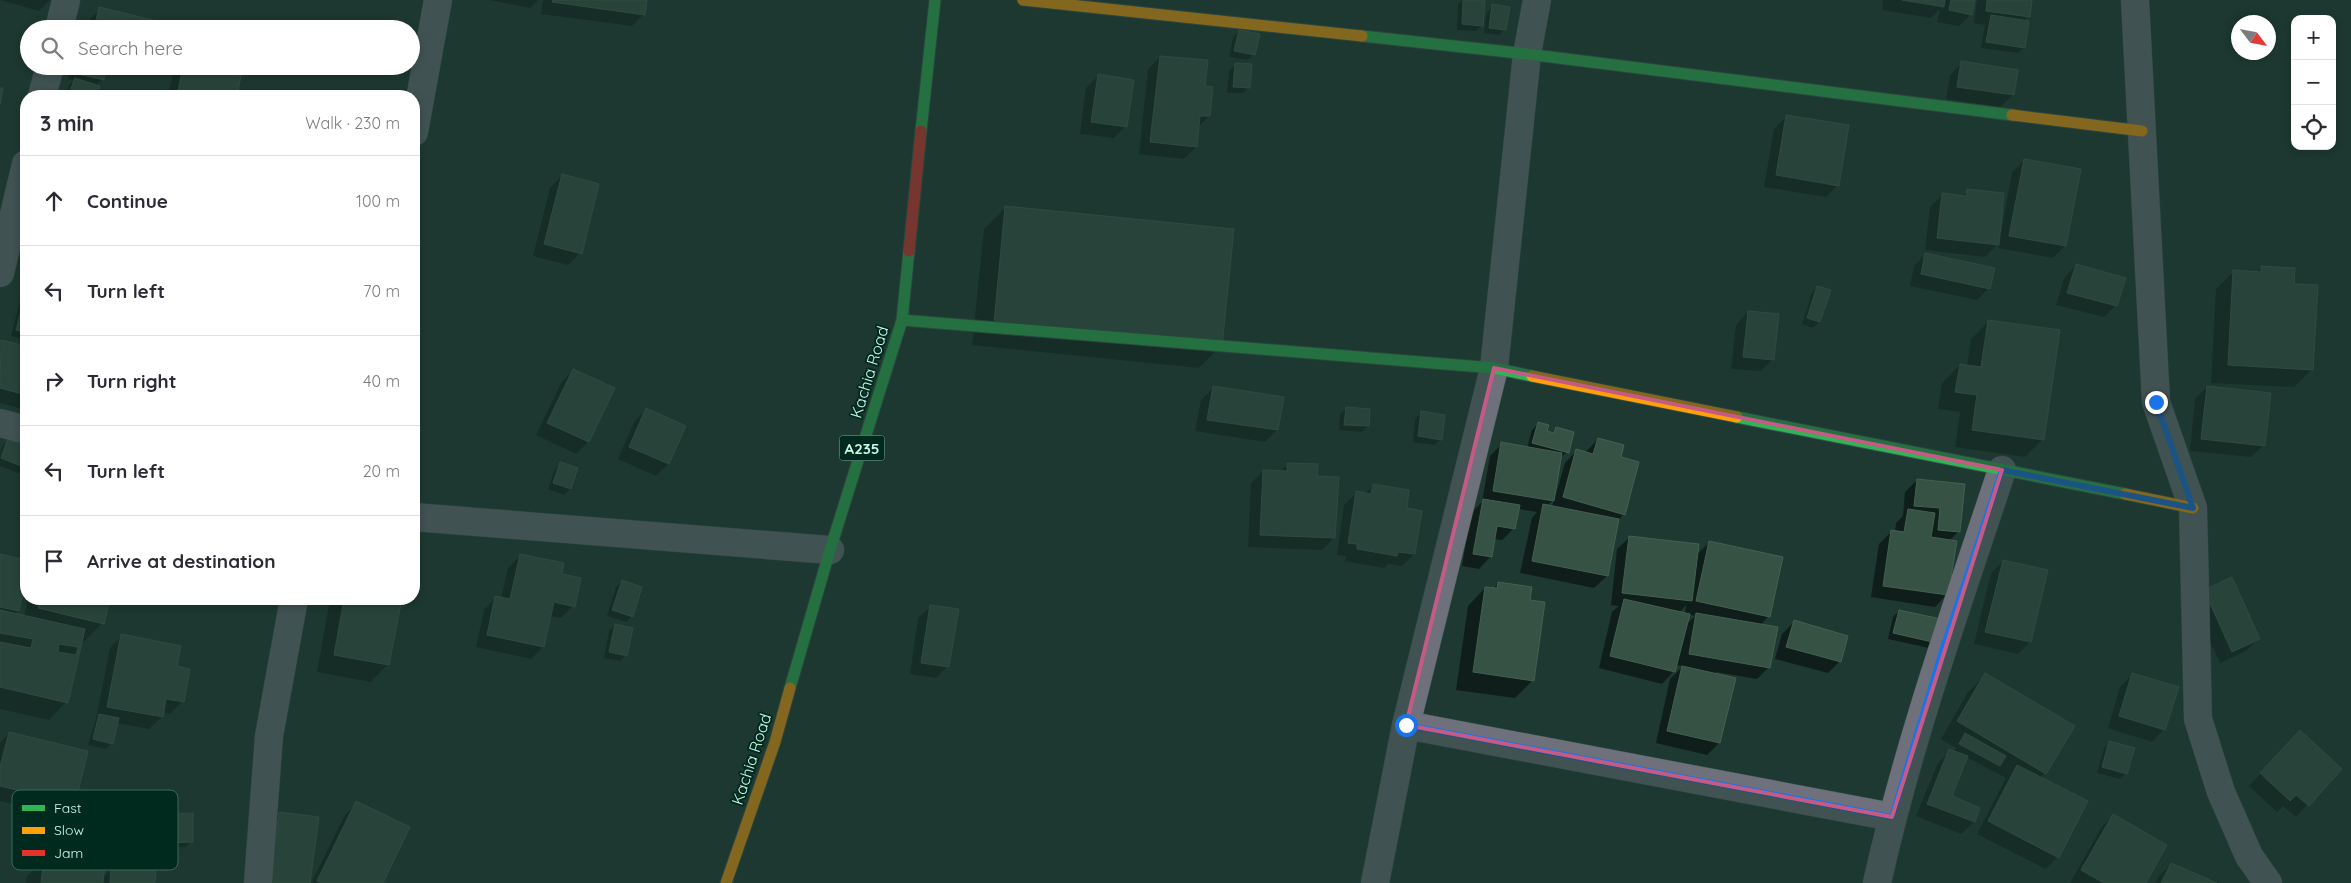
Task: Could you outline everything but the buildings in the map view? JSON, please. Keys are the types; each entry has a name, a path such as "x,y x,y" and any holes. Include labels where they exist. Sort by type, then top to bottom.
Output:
{"main road":[{"name":"Kachia Road","path":"726,883 775,742 830,550 902,320 935,0"},
{"path":"1023,0 1528,54 2142,131"},
{"path":"902,320 1494,368 2193,508"}],"street":[{"path":"61,20 66,0"},
{"path":"420,99 438,0"},
{"path":"1375,883 1406,725 1494,368 1528,54 1537,0"},
{"path":"2135,0 2156,402 2193,508 2198,719 2224,800 2249,856 2268,883"},
{"path":"44,90 48,75"},
{"path":"0,273 20,189"},
{"path":"0,423 20,428"},
{"path":"1877,883 1892,817 1942,651 2002,470"},
{"path":"420,517 830,550"},
{"path":"258,883 269,736 293,605"},
{"path":"1406,725 1892,817"}],"highlighted area":[{"path":"1494,368 2002,470 1892,817 1406,725"}],"traffic: fast":[{"path":"921,131 935,0"},
{"path":"1362,36 1527,54 2012,115"},
{"path":"790,688 830,550 902,320 909,251"},
{"path":"902,320 1494,368 1532,376"},
{"path":"1737,417 2125,494"}],"traffic: slow":[{"path":"1023,0 1362,36"},
{"path":"2012,115 2142,131"},
{"path":"1532,376 1737,417"},
{"path":"2125,494 2193,508"},
{"path":"726,883 775,742 790,688"}],"traffic: jam":[{"path":"909,251 921,131"}],"route":[{"path":"1406,725 1892,817 1942,651 2002,470 2193,508 2156,402"}]}
